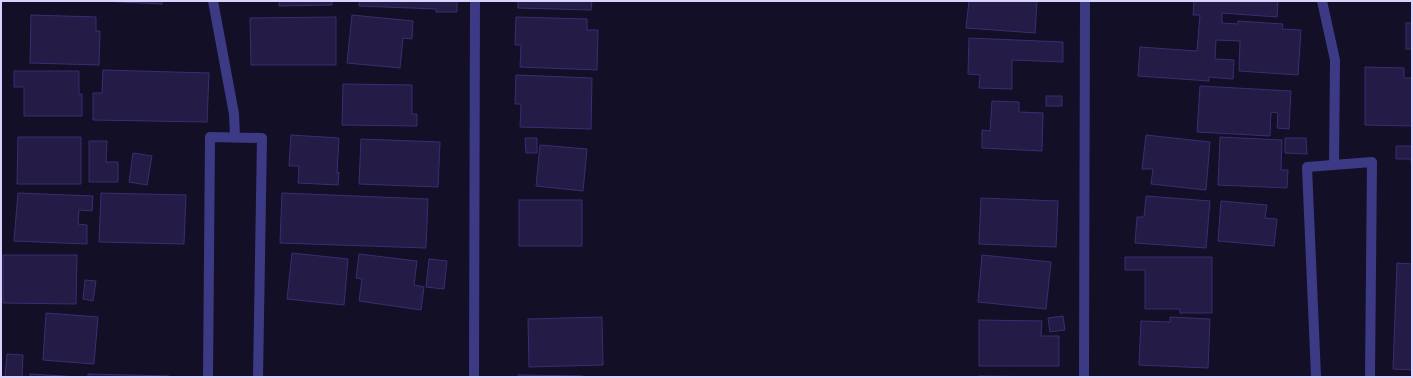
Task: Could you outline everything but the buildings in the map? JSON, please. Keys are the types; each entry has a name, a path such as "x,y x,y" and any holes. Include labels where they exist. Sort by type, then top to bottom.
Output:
{"street":[{"path":"213,1 234,114 235,138"},
{"path":"474,377 475,1"},
{"path":"1084,377 1085,1"},
{"path":"1322,1 1335,60 1334,165"},
{"path":"208,377 210,137 262,138 258,377"},
{"path":"1316,377 1307,167 1372,162 1370,377"}]}
